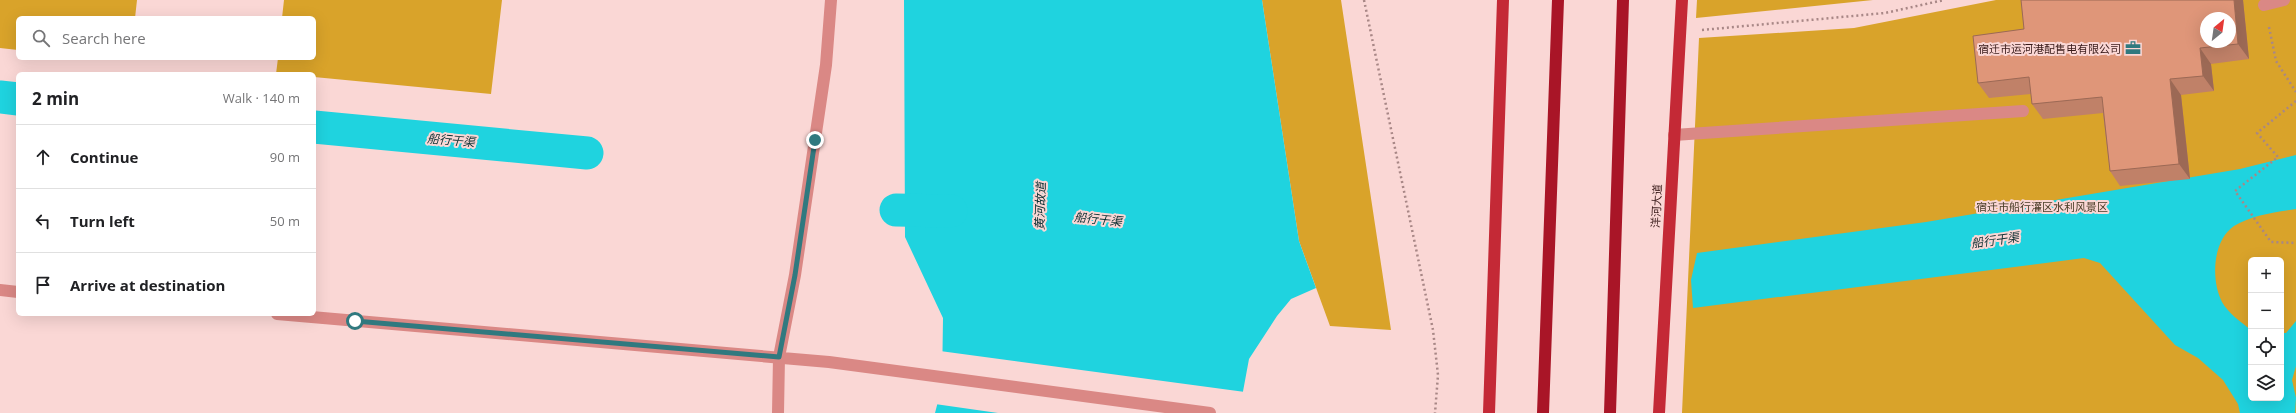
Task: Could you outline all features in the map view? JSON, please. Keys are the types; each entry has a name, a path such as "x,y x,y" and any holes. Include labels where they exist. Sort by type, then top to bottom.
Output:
{"highway":[{"path":"1543,413 1558,0"},
{"path":"1610,413 1623,0"}],"main road":[{"path":"1489,413 1503,0"},
{"name":"洋河大道","path":"1659,413 1682,0"}],"street":[{"path":"778,413 779,357 795,275 826,66 831,0"},
{"path":"2264,5 2284,0"},
{"path":"1674,135 2023,111"},
{"path":"0,290 16,292"},
{"path":"300,316 830,362 1210,413"}],"path":[{"path":"1364,0 1433,330 1438,375 1435,413"},
{"path":"1681,32 1885,13 1944,0"},
{"path":"2264,5 2276,61 2296,92"},
{"path":"2296,102 2257,133 2278,157 2235,191 2271,242 2296,243"}],"green space":[{"path":"0,0 137,0 135,16 16,16 16,50 0,48"},
{"path":"284,0 502,0 491,94 316,77 316,72 276,72 278,60 316,60 316,16 282,16"},
{"path":"1262,0 1341,0 1391,330 1330,326 1299,241"},
{"path":"1697,0 1873,0 1696,18"},
{"name":"宿迁市船行灌区水利风景区","path":"1996,0 2296,0 2296,413 1682,413 1699,38 1854,28"}],"water":[{"name":"黄河故道","path":"904,0 1262,0 1299,241 1316,288 1291,299 1277,316 1249,359 1239,413 935,413 942,386 943,318 905,237"},
{"path":"2296,155 2296,209 2248,219 2234,226 2221,241 2215,273 2218,293 2224,306 2248,328 2248,401 2284,401 2284,333 2286,333 2296,321 2296,366 2292,380 2296,398 2295,413 2240,413 2238,404 2223,380 2198,358 2175,345 2100,263 2084,258 1693,308 1691,280 1697,253 1926,222 2240,169"}],"pier":[{"path":"940,351 1245,392 1241,413 998,413 935,404 940,385"}],"building":[{"path":"2021,0 2234,0 2235,12 2200,12 2200,48 2203,76 2170,79 2179,164 2110,171 2102,97 2032,104 2029,77 1978,83 1973,36 2024,29"},
{"path":"2236,22 2238,44 2236,44"}],"waterway":[{"name":"船行干渠","path":"0,97 16,99"},
{"name":"船行干渠","path":"316,127 587,153"},
{"name":"船行干渠","path":"896,210 951,211"}],"place":[{"name":"宿迁市运河港配售电有限公司","path":"2133,48"}],"route":[{"path":"355,321 779,357 795,275 815,140"}]}
